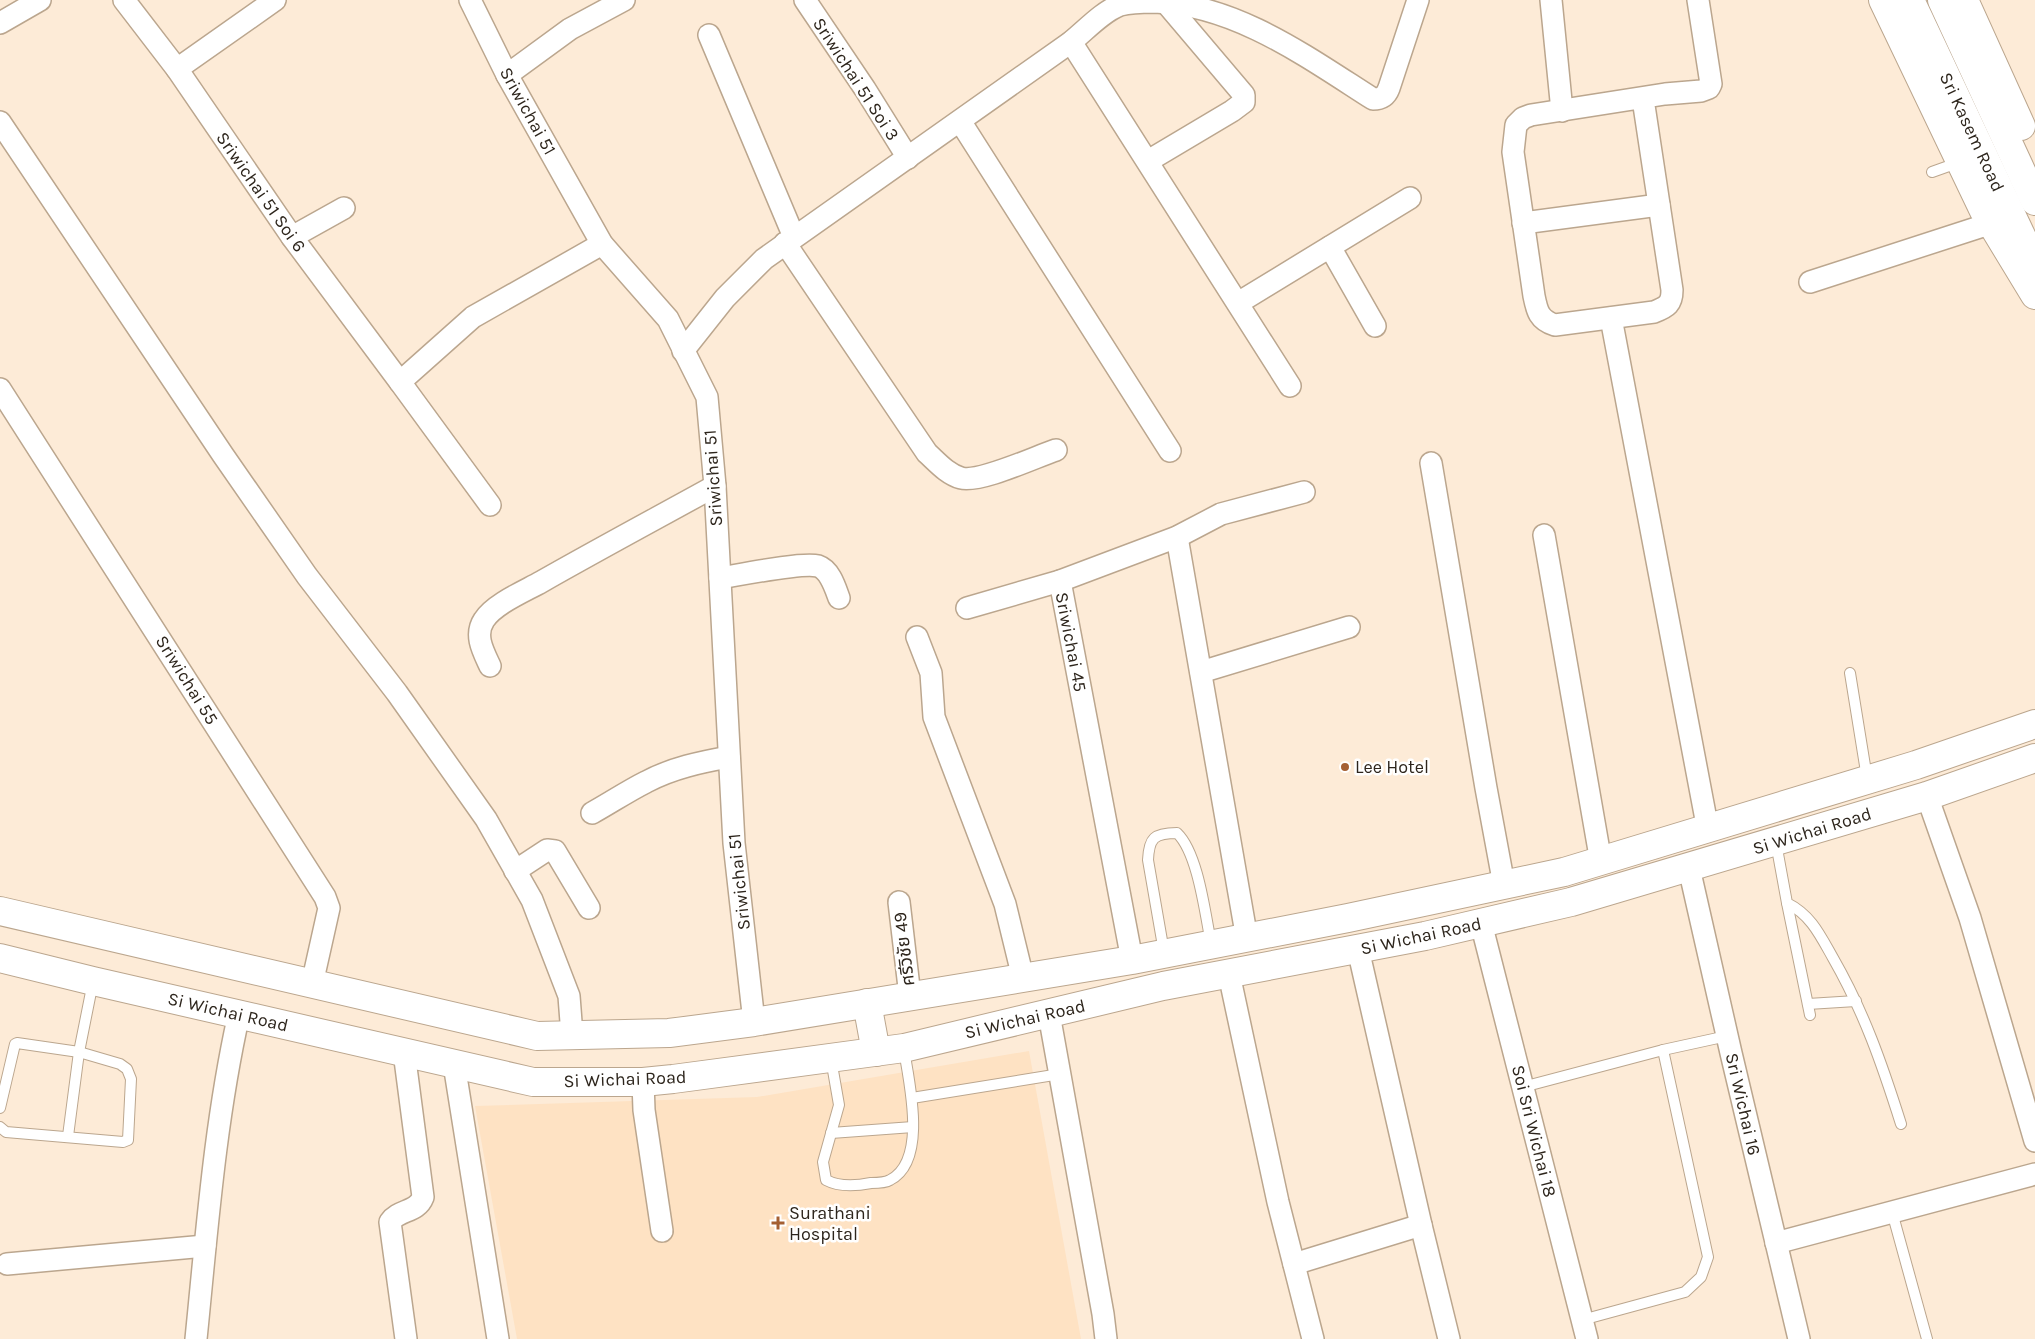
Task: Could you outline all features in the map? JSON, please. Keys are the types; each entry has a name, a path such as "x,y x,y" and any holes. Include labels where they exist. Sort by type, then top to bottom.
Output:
{"main road":[{"path":"1884,0 1992,223 2035,295"},
{"name":"Sri Kasem Road","path":"1910,1 2035,264"},
{"path":"1950,2 2035,157"},
{"name":"Sri Kasem Road","path":"1950,2 2035,201"},
{"name":"Si Wichai Road","path":"0,911 537,1036 669,1033 754,1022 1132,960 1247,939 1564,872 1708,830 1916,765 2035,724"},
{"name":"Si Wichai Road","path":"0,958 533,1082 643,1082 904,1048 1163,986 1358,949 1481,923 1571,902 1689,868 1927,796 2035,758"},
{"path":"1916,765 1927,796"},
{"path":"867,1003 876,1052"}],"street":[{"path":"0,23 40,0"},
{"name":"Sriwichai 51 Soi 6","path":"124,0 177,69 292,237 490,505"},
{"path":"177,69 275,0"},
{"name":"Sriwichai 51","path":"470,0 507,75 602,244 668,319 707,397 715,486 734,843 754,1022"},
{"path":"507,75 570,29 624,0"},
{"name":"Sriwichai 51 Soi 3","path":"805,0 908,158"},
{"path":"683,351 711,315 745,277 790,240 1071,42 1107,12 1119,6 1136,2 1198,7 1265,33 1286,44 1373,99 1383,98 1389,88 1418,0"},
{"path":"1551,0 1562,111"},
{"path":"1643,99 1672,299 1664,308 1654,312 1554,325 1541,318 1535,301 1513,152 1516,125 1523,118 1531,115 1562,111 1643,99 1701,91 1709,88 1711,84 1698,0"},
{"path":"1148,161 1244,102 1244,95 1166,3"},
{"path":"709,36 790,240 927,452 946,470 961,478 979,478 1056,450"},
{"path":"1071,42 1290,386"},
{"path":"960,121 1170,451"},
{"path":"0,122 307,576 397,693 480,812 532,900 569,996 572,1035"},
{"path":"1238,303 1410,198"},
{"path":"1523,223 1659,205"},
{"path":"292,237 344,208"},
{"path":"1810,282 1992,223"},
{"path":"400,382 473,317 602,244"},
{"path":"1330,247 1375,326"},
{"path":"1611,318 1708,830"},
{"name":"Sriwichai 55","path":"0,389 325,897 329,908 312,984"},
{"path":"1431,463 1504,885"},
{"path":"490,666 478,632 485,618 501,605 602,547 715,486"},
{"name":"Sriwichai 45","path":"1132,960 1060,581 1177,537 1221,514 1304,492"},
{"path":"1544,535 1601,862"},
{"path":"1177,537 1247,939"},
{"path":"720,578 803,566 818,566 826,571 839,598"},
{"path":"967,608 1060,581"},
{"path":"1200,672 1349,627"},
{"path":"917,637 931,673 934,717 1005,904 1023,978"},
{"path":"592,813 647,781 696,763 728,757"},
{"path":"1927,796 1970,918 2035,1141"},
{"path":"515,871 547,850 555,851 589,908"},
{"name":"Sri Wichai 16","path":"1689,868 1799,1339"},
{"name":"ศรีวิชัย 49","path":"899,902 910,996"},
{"name":"Soi Sri Wichai 18","path":"1481,923 1584,1329"},
{"path":"1358,949 1449,1339"},
{"path":"1229,974 1278,1202 1313,1339"},
{"path":"196,1339 226,1072 239,1014"},
{"path":"1048,1014 1106,1339"},
{"path":"404,1052 423,1197 420,1204 413,1209 394,1216 390,1222 406,1339"},
{"path":"454,1064 498,1339"},
{"path":"643,1082 644,1110 662,1231"},
{"path":"1776,1243 2035,1174"},
{"path":"1294,1264 1421,1225"},
{"path":"7,1264 205,1246"}],"lane":[{"path":"1932,172 1961,162"},
{"path":"1850,673 1867,780"},
{"path":"1165,953 1148,860 1149,845 1154,838 1165,833 1177,833 1185,841 1193,861 1212,945"},
{"path":"1775,842 1810,1015"},
{"path":"1787,903 1806,915 1820,936 1856,1001 1881,1060 1901,1124"},
{"path":"68,1136 79,1052 93,981"},
{"path":"1808,1004 1856,1001"},
{"path":"1522,1087 1663,1050 1727,1036"},
{"path":"0,1108 15,1044 17,1043 79,1052 120,1064 126,1069 131,1079 128,1140 119,1143 68,1136 6,1132 0,1127"},
{"path":"831,1058 839,1104 838,1116 831,1132 823,1162 826,1180 836,1185 889,1181 900,1171 908,1156 913,1126 912,1098 904,1048"},
{"path":"1584,1329 1685,1292 1702,1278 1708,1256 1663,1050"},
{"path":"912,1098 1060,1074"},
{"path":"831,1132 913,1126"},
{"path":"1892,1212 1927,1339"}],"shaded area":[{"name":"Surathani Hospital","path":"1029,1051 1081,1339 517,1339 475,1106 757,1097"}],"place":[{"name":"Lee Hotel","path":"1345,767"},
{"name":"Surathani Hospital","path":"778,1223"}]}
